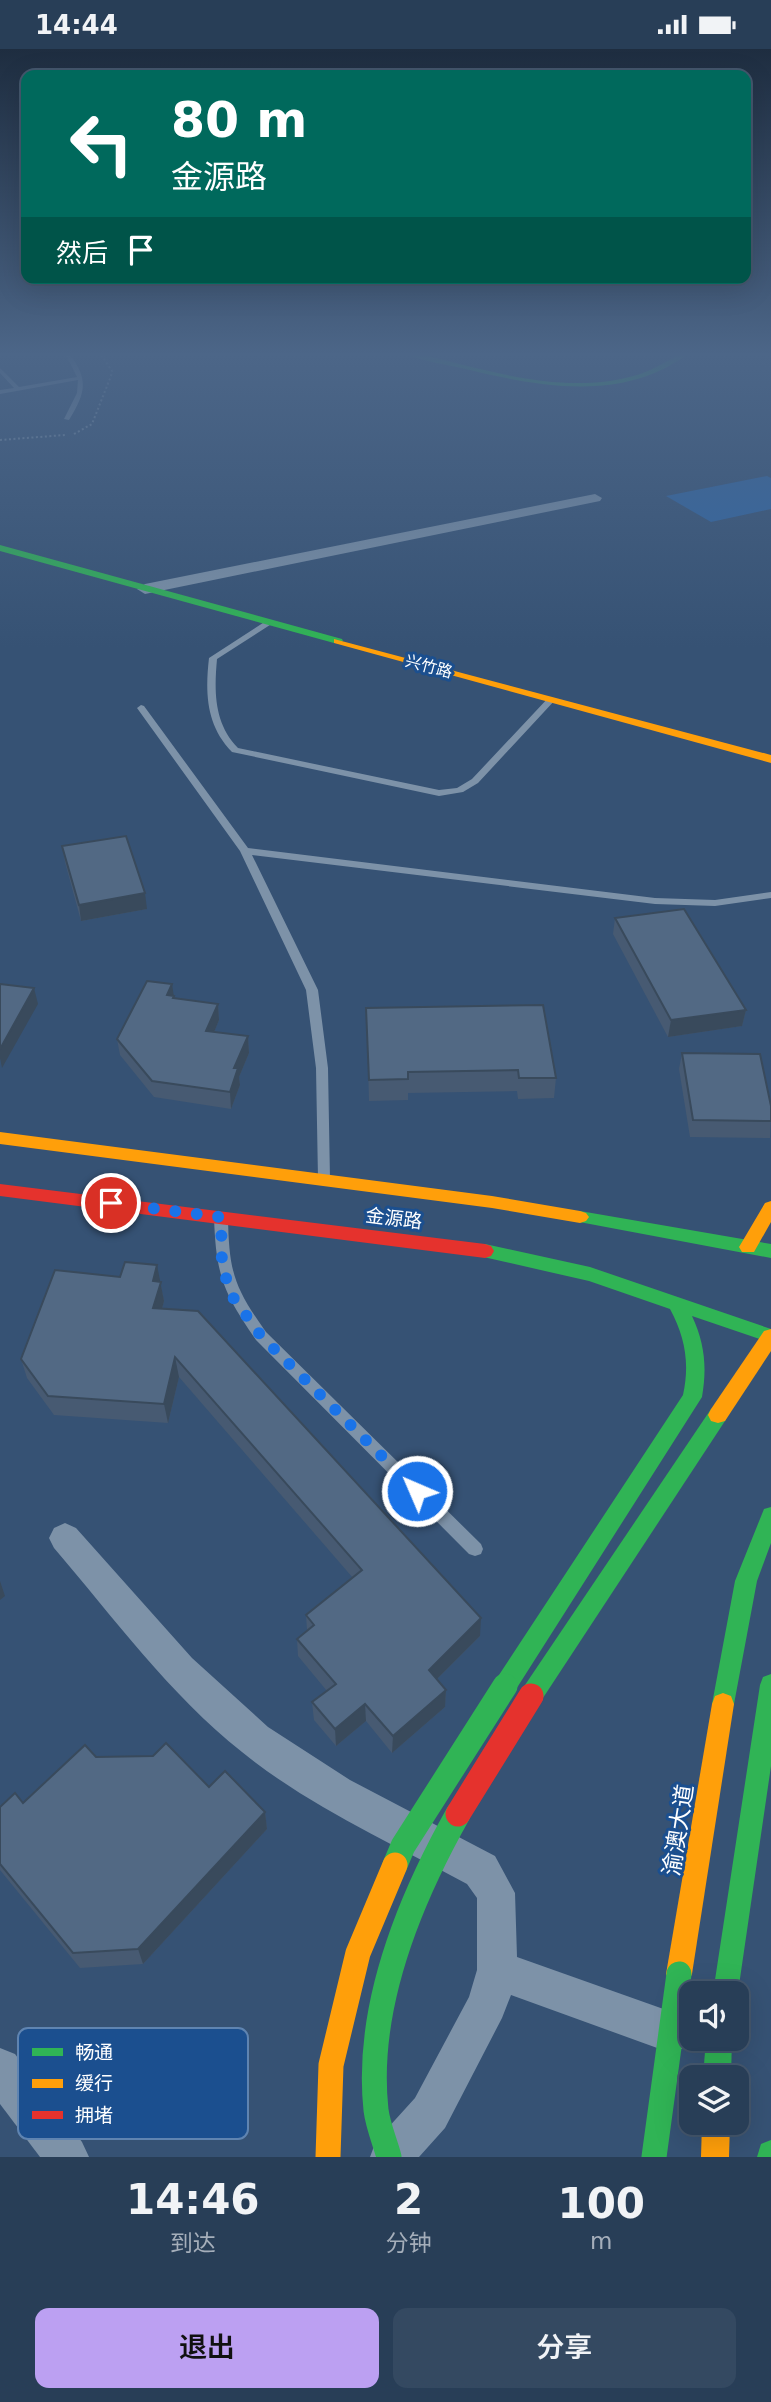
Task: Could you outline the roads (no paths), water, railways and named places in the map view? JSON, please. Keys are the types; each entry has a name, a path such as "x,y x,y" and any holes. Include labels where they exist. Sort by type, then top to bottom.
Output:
{"main road":[{"name":"兴竹路","path":"0,548 89,570 145,589 771,759"},
{"name":"兴竹路","path":"0,556 89,570"},
{"name":"金源路","path":"0,1138 492,1202 771,1251"},
{"name":"金源路","path":"0,1190 503,1253 590,1274 771,1336"},
{"path":"492,1202 512,1214 514,1223"},
{"path":"748,1247 771,1207"},
{"path":"449,1246 490,1244 504,1240"},
{"path":"328,2157 331,2065 358,1953 403,1846 692,1397 701,1367 698,1341 677,1305"},
{"path":"390,2157 376,2110 377,2039 393,1961 438,1847 531,1696 771,1336"},
{"name":"渝澳大道","path":"652,2152 712,1760 746,1581 771,1516"},
{"path":"728,1981 771,1685"},
{"path":"715,2157 716,2135"}],"street":[{"path":"145,589 595,498"},
{"path":"65,1538 204,1694 254,1740 313,1780 481,1870 496,1893 497,1970 488,2004 430,2113 390,2157"},
{"path":"497,1970 718,2055"},
{"path":"0,2069 18,2093"},
{"path":"53,2139 67,2157"}],"lane":[{"path":"269,622 213,658 210,687 219,736 234,750 439,793 460,790 475,781 552,699"},
{"path":"141,708 245,851 312,990 322,1068 324,1179"},
{"path":"245,851 655,901 715,903 771,895"},
{"path":"221,1217 222,1266 225,1276 232,1296 261,1336 475,1549"}]}
